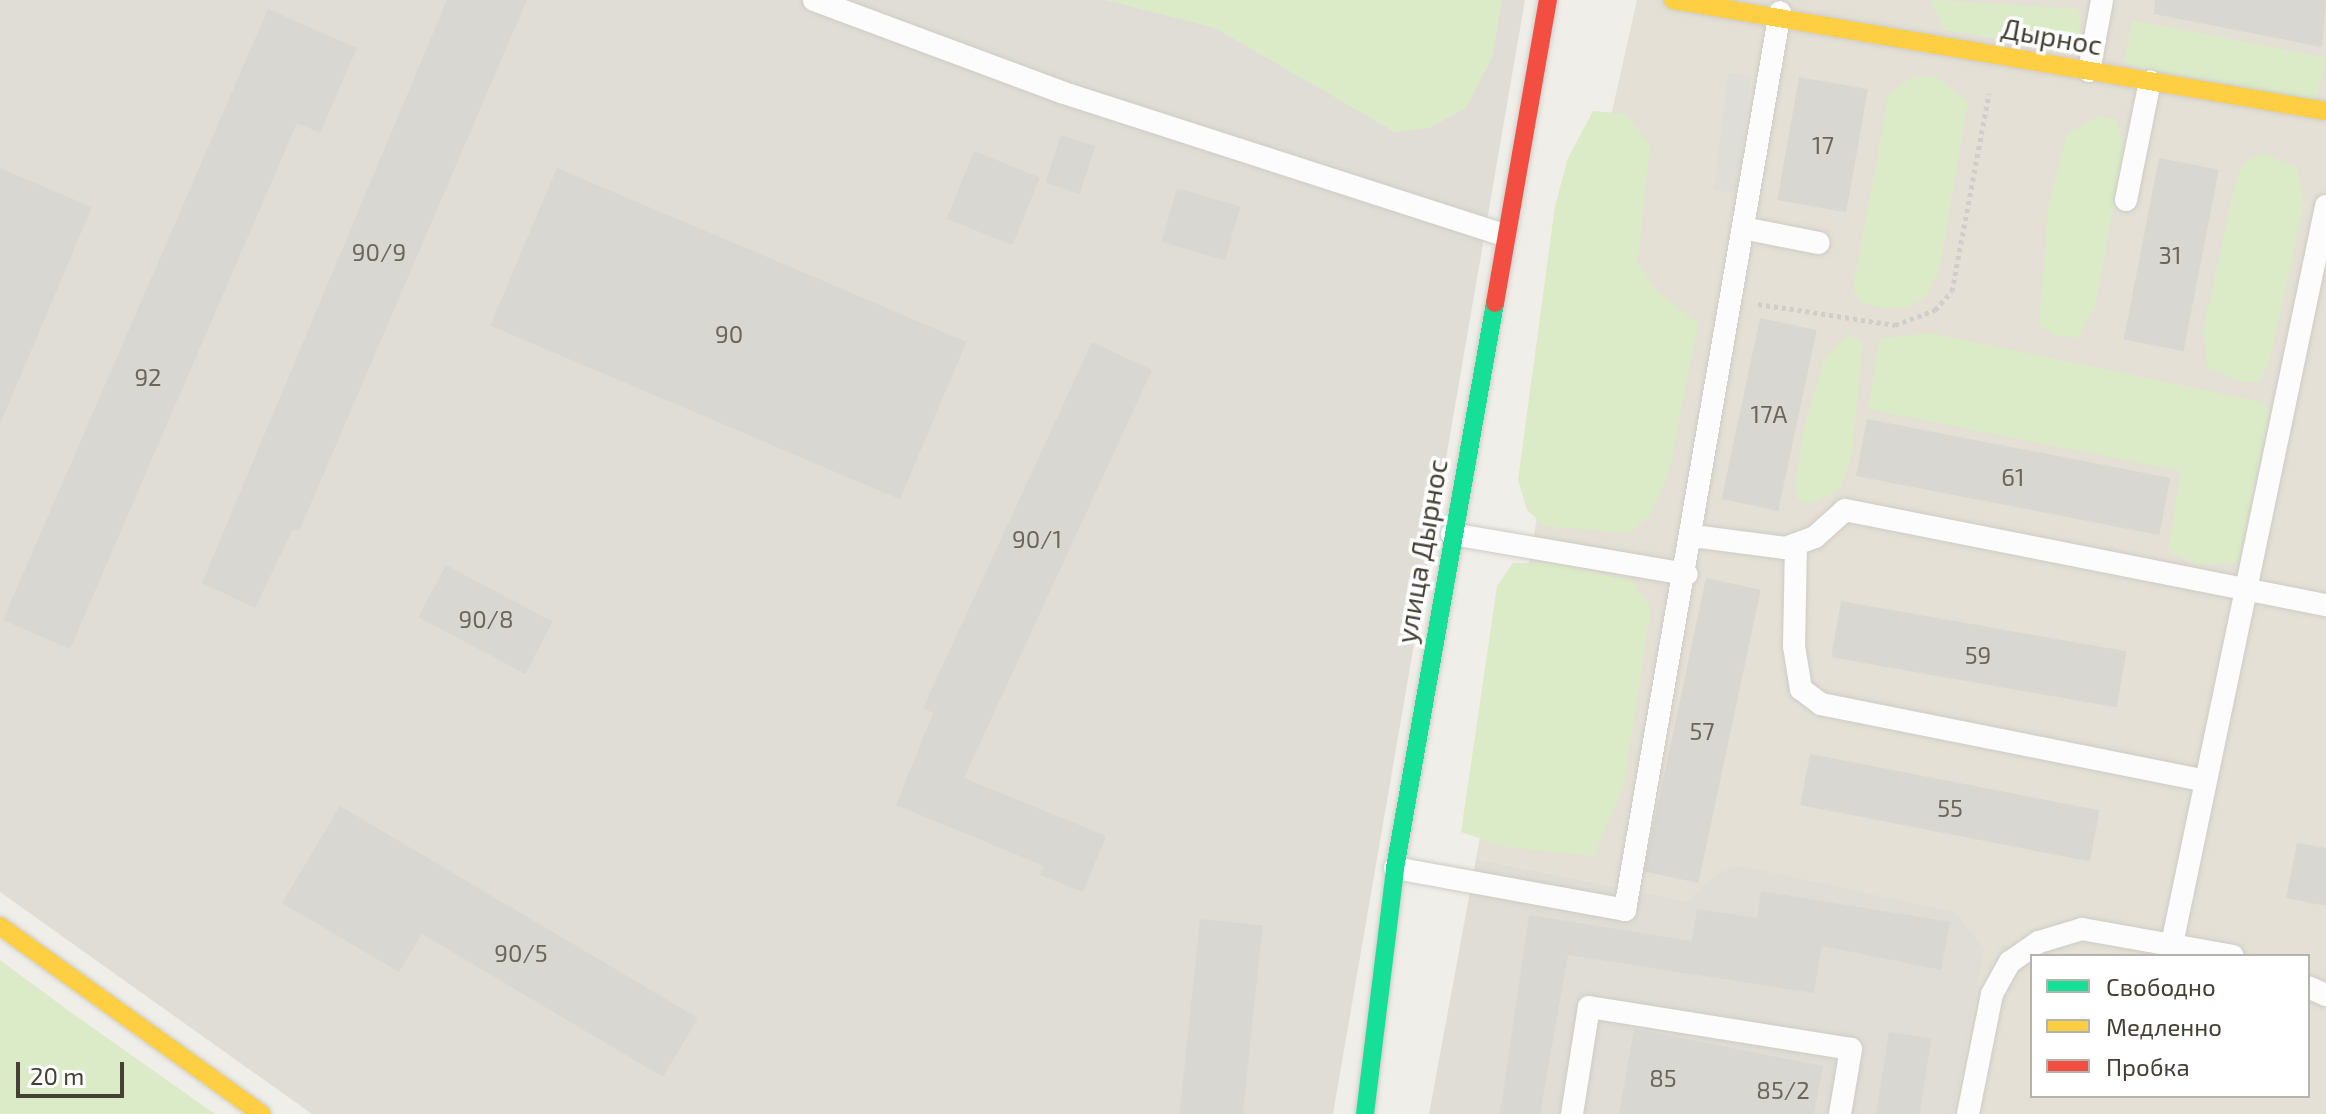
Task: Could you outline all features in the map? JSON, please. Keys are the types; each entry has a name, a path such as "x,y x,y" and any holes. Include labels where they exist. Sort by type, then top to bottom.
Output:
{"main road":[{"name":"улица Дырнос","path":"1365,1114 1395,868 1503,235 1548,0"},
{"name":"Дырнос","path":"1673,0 1781,9 1996,55 2326,111"},
{"path":"0,926 262,1114"}],"lane":[{"path":"814,0 1061,92 1503,235"},
{"path":"2089,71 2102,0"},
{"path":"1395,868 1625,910 1687,574 1781,9"},
{"path":"2126,200 2150,81"},
{"path":"2172,944 2326,206"},
{"path":"1743,228 1819,243"},
{"path":"1693,536 1796,544 1845,510 2326,605"},
{"path":"1452,534 1687,574"},
{"path":"1796,544 1794,646 1801,689 1821,704 2205,781"},
{"path":"1968,1114 1992,994 2010,962 2039,942 2082,929 2223,954"},
{"path":"1572,1114 1589,1007 1851,1049 1840,1114"}],"path":[{"path":"1728,317 1758,304 1895,325 1935,310 1952,291 1996,55"}],"shaded area":[{"path":"0,0 1525,0 1333,1114 312,1114 0,892"},
{"path":"1637,0 2326,0 2326,1114 1954,1114 1985,949 1718,873 1686,901 1476,859 1601,160"},
{"path":"1728,73 1751,76 1736,193 1714,190"},
{"path":"1476,859 1686,901 1718,873 1741,866 1954,912 1985,949 1954,1114 1429,1114"}],"green space":[{"path":"1106,0 1502,0 1492,58 1466,108 1429,128 1395,132 1215,28"},
{"path":"1930,0 2079,9 2080,41 2072,50 1945,30"},
{"path":"2132,20 2325,58 2317,102 2123,64"},
{"path":"1936,76 1968,102 1940,268 1926,297 1907,308 1883,308 1860,302 1853,288 1889,94 1912,77"},
{"path":"1593,111 1627,114 1650,145 1638,262 1655,289 1698,324 1669,473 1650,516 1629,533 1545,526 1527,510 1518,480 1555,206 1568,158"},
{"path":"2100,116 2116,119 2124,148 2095,307 2078,338 2054,335 2039,324 2049,203 2067,134"},
{"path":"2262,153 2297,167 2304,205 2269,364 2258,382 2241,382 2209,369 2203,332 2235,183 2244,162"},
{"path":"1931,333 2262,402 2270,412 2238,563 2196,564 2168,550 2181,471 1868,409 1879,339"},
{"path":"1849,334 1863,343 1852,454 1841,489 1809,504 1797,499 1795,485 1805,424 1824,359"},
{"path":"1513,563 1556,563 1634,582 1651,608 1624,785 1594,856 1504,847 1461,832 1497,586"},
{"path":"0,960 69,1011 215,1114 0,1114"}],"building":[{"path":"447,0 527,0 299,531 293,529 255,608 202,583"},
{"path":"2155,0 2326,0 2322,47 2154,14"},
{"path":"268,9 357,48 320,133 297,123 70,649 3,620"},
{"path":"1799,77 1868,89 1846,212 1777,200"},
{"path":"1061,135 1095,146 1080,194 1046,183"},
{"path":"974,151 1040,178 1012,245 947,219"},
{"path":"2159,158 2219,170 2184,351 2124,340"},
{"path":"0,168 92,207 0,424"},
{"path":"557,168 967,342 900,499 490,325"},
{"path":"1177,188 1240,206 1225,260 1162,242"},
{"path":"1760,318 1817,330 1778,511 1722,499"},
{"path":"1092,342 1152,370 964,778 1106,836 1083,892 1040,875 1044,866 896,805 933,713 923,708"},
{"path":"1867,419 2170,478 2159,535 1856,476"},
{"path":"446,565 553,622 525,674 418,617"},
{"path":"1706,578 1761,590 1698,883 1644,871"},
{"path":"1841,601 2127,651 2117,707 1831,657"},
{"path":"1810,754 2100,810 2090,861 1800,805"},
{"path":"340,806 698,1018 663,1077 422,934 399,972 282,903"},
{"path":"2297,843 2326,848 2326,906 2286,898"},
{"path":"1761,891 1950,922 1941,970 1822,946 1814,993 1568,955 1540,1114 1500,1114 1529,915 1692,941 1697,909 1757,918"},
{"path":"1200,919 1263,926 1243,1114 1180,1114"},
{"path":"1634,1029 1823,1066 1814,1114 1619,1114"},
{"path":"1889,1032 1931,1039 1920,1114 1876,1114"}],"traffic: fast":[{"path":"1365,1114 1395,868 1495,303"}],"traffic: slow":[{"path":"1673,0 2326,111"},
{"path":"0,926 262,1114"}],"traffic: jam":[{"path":"1495,303 1548,0"}]}
